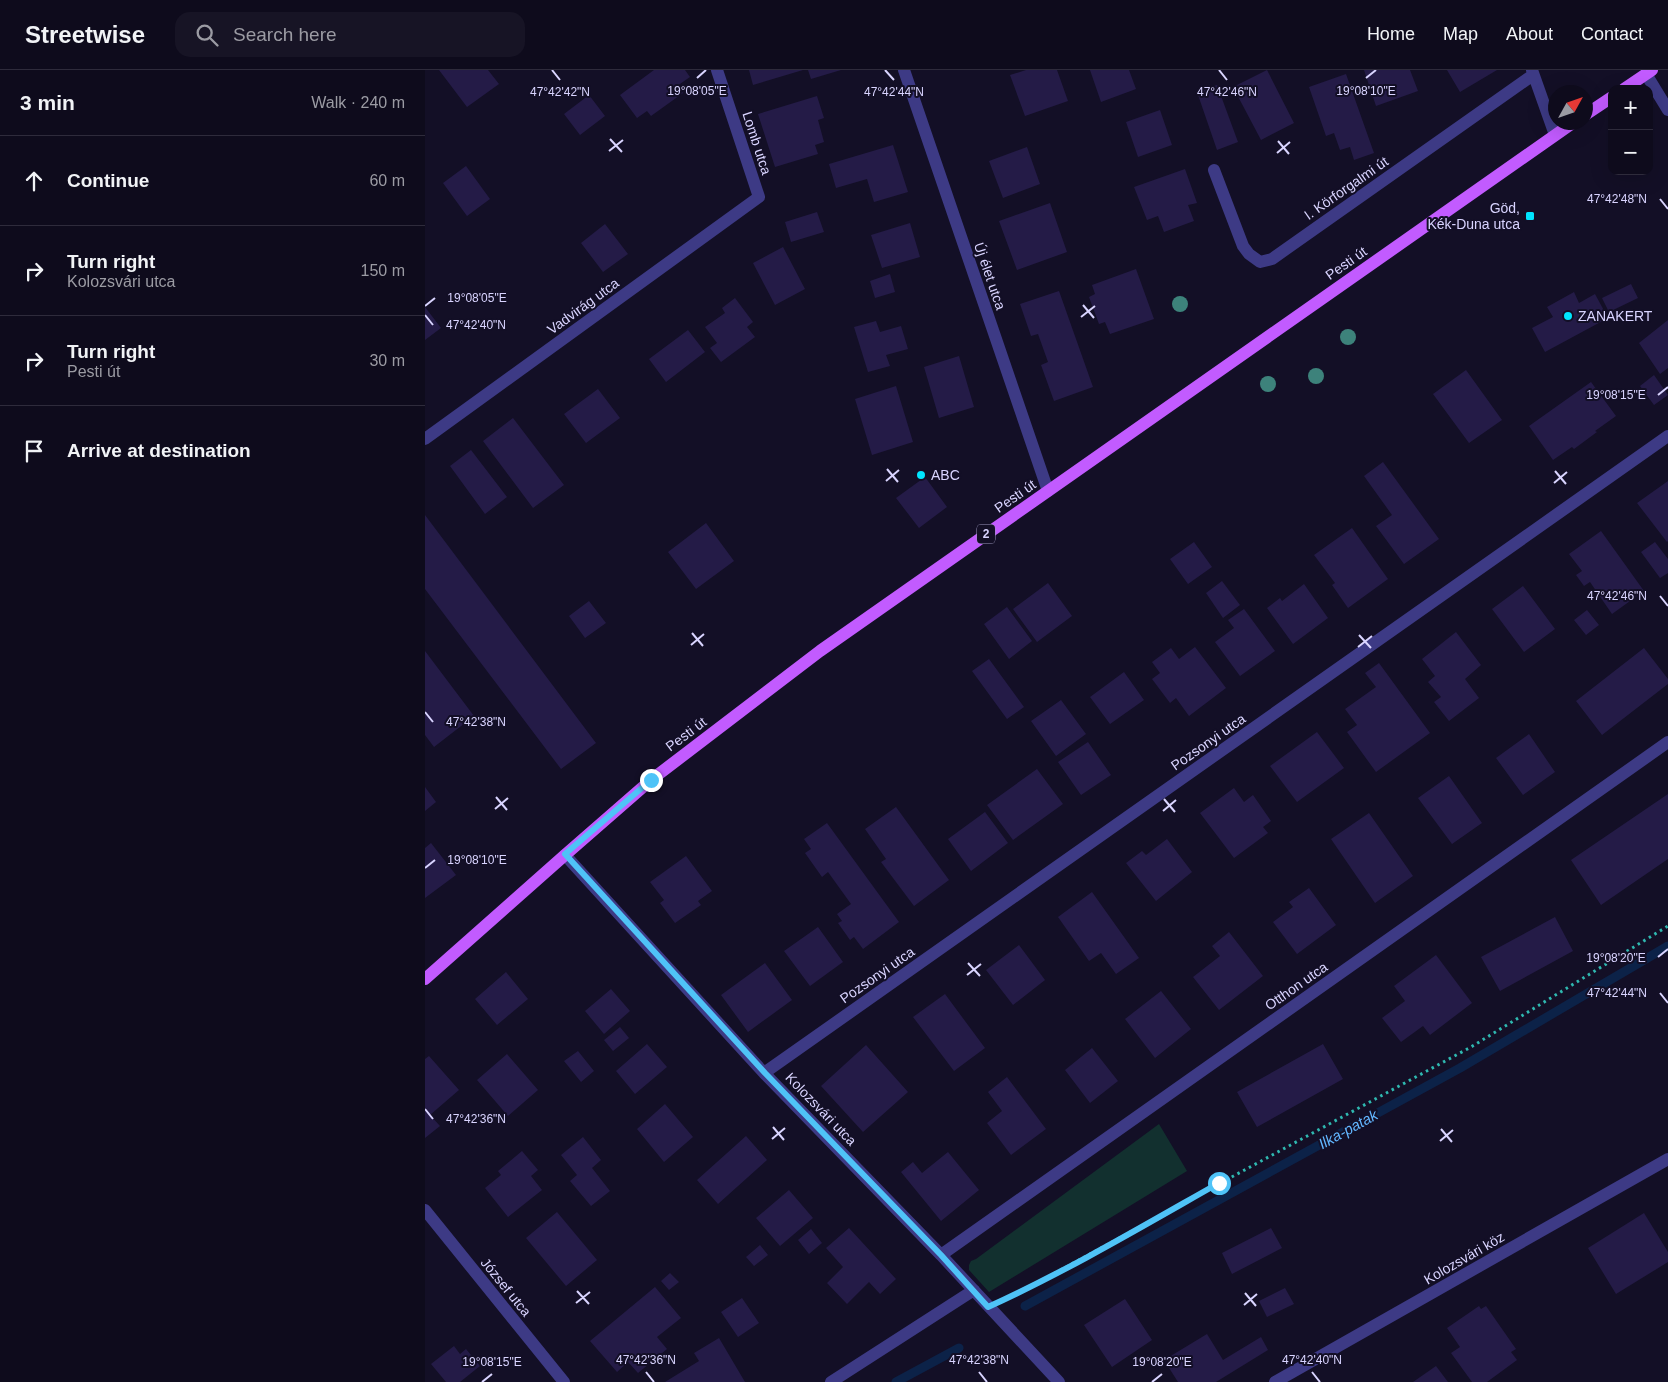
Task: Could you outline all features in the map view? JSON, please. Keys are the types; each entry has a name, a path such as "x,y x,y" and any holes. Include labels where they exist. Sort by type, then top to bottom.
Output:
{"main road":[{"path":"1630,85 1649,72"},
{"path":"1593,110 1608,100"},
{"name":"Pesti út","path":"425,979 651,780 819,651 1562,130"}],"street":[{"name":"Lomb utca","path":"717,70 759,197"},
{"name":"Új élet utca","path":"904,70 1048,491"},
{"path":"1532,72 1555,135"},
{"name":"I. Körforgalmi út","path":"1214,170 1243,246 1249,254 1260,262 1272,259 1532,72"},
{"path":"1649,72 1668,110"},
{"name":"Vadvirág utca","path":"425,439 759,197"},
{"name":"Pozsonyi utca","path":"765,1073 1668,436"},
{"name":"Otthon utca","path":"941,1255 1668,742"},
{"name":"Kolozsvári utca","path":"565,854 765,1073 941,1255 1059,1382"},
{"name":"Kolozsvári köz","path":"1275,1382 1668,1159"},
{"name":"József utca","path":"425,1210 564,1382"},
{"path":"831,1382 974,1290"}],"path":[{"path":"990,1309 1471,1047 1668,926"}],"green space":[{"path":"1159,1124 1187,1171 989,1292 969,1270 971,1261"}],"building":[{"path":"439,70 488,70 499,84 467,107"},
{"path":"654,70 685,70 690,77 677,86 683,93 651,116 647,111 637,118 620,95"},
{"path":"749,70 803,70 753,85"},
{"path":"808,70 841,70 811,79"},
{"path":"1026,70 1057,70 1068,101 1025,116 1010,75"},
{"path":"1090,70 1129,70 1136,89 1101,102"},
{"path":"1267,70 1294,123 1261,140 1233,87"},
{"path":"1364,70 1410,70 1418,91 1376,106"},
{"path":"1447,70 1497,70 1460,92"},
{"path":"1346,74 1374,153 1354,160 1350,147 1340,150 1334,133 1326,136 1309,87"},
{"path":"1217,85 1238,142 1217,150 1197,92"},
{"path":"589,95 605,116 580,135 564,114"},
{"path":"817,96 824,118 818,120 824,142 815,145 818,154 775,167 758,114"},
{"path":"1160,110 1172,145 1138,157 1126,122"},
{"path":"893,145 908,192 874,202 867,179 836,188 829,164"},
{"path":"1027,147 1040,184 1003,198 989,161"},
{"path":"466,166 490,199 467,216 443,183"},
{"path":"1185,169 1197,203 1188,205 1194,221 1164,232 1158,216 1147,220 1134,187"},
{"path":"1050,203 1067,252 1017,270 999,221"},
{"path":"817,212 824,232 791,242 785,222"},
{"path":"910,223 920,257 882,268 871,235"},
{"path":"605,224 628,254 603,272 581,243"},
{"path":"783,247 805,289 775,305 753,263"},
{"path":"1136,269 1154,319 1110,334 1105,322 1099,324 1089,297 1095,294 1092,285"},
{"path":"890,274 895,292 875,298 870,281"},
{"path":"1631,284 1638,298 1609,312 1602,298"},
{"path":"1059,291 1093,387 1054,401 1041,365 1048,362 1038,334 1031,336 1020,304"},
{"path":"1574,292 1579,303 1595,294 1608,318 1545,352 1532,328 1553,317 1547,307"},
{"path":"735,298 753,322 747,327 755,337 721,362 710,348 717,343 705,327 725,313 722,308"},
{"path":"425,307 441,328 425,340"},
{"path":"1668,320 1668,368 1660,374 1639,343"},
{"path":"876,321 880,332 901,326 908,349 886,355 890,366 868,372 854,327"},
{"path":"688,330 705,352 666,382 649,359"},
{"path":"959,356 974,407 939,418 924,367"},
{"path":"1466,370 1502,420 1469,443 1433,394"},
{"path":"1654,375 1668,395 1654,405 1640,386"},
{"path":"1591,382 1616,416 1574,449 1572,447 1553,460 1529,426"},
{"path":"896,386 913,442 872,455 855,399"},
{"path":"598,389 620,418 586,443 564,414"},
{"path":"513,418 564,485 533,508 483,441"},
{"path":"471,450 507,497 485,514 450,466"},
{"path":"1383,462 1439,539 1404,564 1376,526 1392,515 1364,476"},
{"path":"925,477 947,507 919,528 896,498"},
{"path":"1668,481 1668,541 1667,542 1637,503"},
{"path":"425,515 596,743 561,769 425,589"},
{"path":"706,523 734,561 696,589 668,552"},
{"path":"1352,528 1388,579 1348,608 1332,585 1335,583 1314,555"},
{"path":"1601,531 1644,591 1612,614 1590,582 1584,586 1576,575 1582,571 1569,554"},
{"path":"1194,542 1212,567 1188,584 1170,559"},
{"path":"1655,542 1668,559 1668,573 1660,578 1641,552"},
{"path":"1222,581 1240,605 1223,618 1206,593"},
{"path":"1048,583 1072,616 1037,642 1013,609"},
{"path":"1304,584 1328,618 1293,644 1267,608 1280,598 1282,601"},
{"path":"1523,586 1555,629 1524,652 1492,609"},
{"path":"589,601 606,623 585,638 569,616"},
{"path":"1007,607 1032,641 1009,659 984,624"},
{"path":"1244,609 1275,651 1240,676 1215,642 1234,628 1228,620"},
{"path":"1587,610 1599,625 1586,635 1574,620"},
{"path":"1456,632 1481,665 1465,679 1479,698 1449,721 1434,702 1441,697 1428,682 1435,676 1422,659"},
{"path":"1195,647 1226,688 1189,716 1176,698 1170,703 1152,679 1160,673 1152,662 1171,648 1179,659"},
{"path":"1644,648 1668,679 1668,684 1602,735 1576,701"},
{"path":"425,651 474,716 434,747 425,735"},
{"path":"989,659 1024,707 1007,719 972,671"},
{"path":"1379,663 1430,733 1376,772 1347,732 1357,725 1345,709 1376,687 1365,673"},
{"path":"1124,672 1144,700 1110,724 1090,697"},
{"path":"1061,700 1086,734 1056,756 1031,721"},
{"path":"1317,732 1344,768 1297,802 1270,766"},
{"path":"1529,734 1555,772 1523,795 1496,758"},
{"path":"1088,742 1111,775 1081,795 1058,762"},
{"path":"1037,769 1063,804 1013,840 987,805"},
{"path":"1449,776 1482,823 1452,844 1418,798"},
{"path":"425,787 436,802 425,811"},
{"path":"1234,788 1244,802 1253,795 1271,821 1263,827 1268,833 1234,858 1200,813"},
{"path":"1668,794 1668,859 1601,905 1571,860"},
{"path":"896,807 949,880 914,906 881,862 886,859 865,829"},
{"path":"985,812 1008,843 971,871 948,839"},
{"path":"1369,813 1413,876 1375,903 1331,839"},
{"path":"827,823 899,922 863,949 854,937 850,940 838,923 842,921 837,914 851,904 828,872 822,877 805,853 811,849 804,839"},
{"path":"1167,839 1192,872 1156,901 1126,863 1142,851 1146,855"},
{"path":"431,843 456,875 425,898 425,848"},
{"path":"686,856 712,891 698,901 701,905 675,923 660,903 664,900 650,882"},
{"path":"1309,888 1336,925 1297,954 1273,922 1293,907 1289,902"},
{"path":"1092,892 1139,958 1116,974 1101,953 1089,961 1058,917"},
{"path":"1555,917 1573,951 1500,991 1481,957"},
{"path":"818,927 843,962 810,986 784,951"},
{"path":"1229,932 1263,976 1219,1010 1193,977 1220,956 1212,946"},
{"path":"1019,945 1045,980 1013,1005 986,970"},
{"path":"1436,955 1472,1003 1430,1035 1423,1026 1401,1042 1382,1018 1405,1001 1394,986"},
{"path":"765,963 792,1000 748,1032 721,995"},
{"path":"506,972 528,999 497,1025 475,999"},
{"path":"611,989 630,1011 604,1034 585,1011"},
{"path":"1161,991 1191,1029 1155,1058 1125,1019"},
{"path":"945,994 985,1048 954,1071 913,1017"},
{"path":"620,1027 629,1038 613,1051 604,1040"},
{"path":"647,1044 667,1067 635,1094 616,1071"},
{"path":"1323,1044 1343,1079 1257,1127 1237,1092"},
{"path":"866,1045 908,1092 863,1132 821,1086"},
{"path":"1092,1048 1118,1081 1090,1103 1065,1070"},
{"path":"578,1051 594,1071 581,1082 564,1061"},
{"path":"507,1054 538,1090 508,1116 477,1080"},
{"path":"429,1056 459,1090 430,1115 440,1126 425,1138 425,1059"},
{"path":"1007,1077 1046,1129 1011,1155 987,1123 1002,1111 988,1092"},
{"path":"665,1104 693,1137 664,1162 637,1129"},
{"path":"746,1136 767,1160 718,1204 697,1180"},
{"path":"583,1137 601,1160 592,1168 610,1191 591,1206 570,1181 577,1175 561,1155"},
{"path":"522,1151 538,1170 531,1176 542,1190 508,1217 485,1188 501,1175 498,1171"},
{"path":"948,1152 979,1190 941,1221 901,1172 913,1162 922,1173"},
{"path":"789,1190 813,1218 780,1246 756,1218"},
{"path":"557,1212 597,1260 566,1286 526,1238"},
{"path":"1644,1213 1668,1252 1668,1262 1616,1294 1588,1248"},
{"path":"849,1228 896,1279 880,1294 869,1282 847,1304 827,1283 843,1267 826,1248"},
{"path":"1271,1228 1282,1248 1232,1274 1222,1253"},
{"path":"811,1229 822,1243 809,1254 798,1240"},
{"path":"760,1245 768,1255 754,1266 746,1257"},
{"path":"670,1273 679,1282 669,1290 661,1281"},
{"path":"655,1287 681,1318 657,1337 667,1349 638,1373 628,1362 617,1372 590,1341"},
{"path":"1285,1288 1294,1304 1267,1317 1259,1301"},
{"path":"742,1298 759,1323 738,1337 721,1312"},
{"path":"1125,1299 1152,1340 1112,1367 1084,1325"},
{"path":"1479,1306 1481,1309 1486,1306 1516,1349 1511,1352 1517,1360 1487,1382 1472,1382 1451,1353 1460,1347 1447,1328"},
{"path":"1207,1334 1223,1360 1261,1337 1268,1350 1216,1382 1178,1382 1164,1360"},
{"path":"719,1338 745,1382 665,1382 699,1361 694,1353"},
{"path":"454,1346 460,1354 466,1349 480,1366 460,1382 446,1382 431,1364"},
{"path":"1436,1366 1448,1382 1413,1382"}],"waterway":[{"name":"Ilka-patak","path":"1025,1306 1460,1068 1668,946"},
{"name":"Ilka-patak","path":"896,1382 959,1348"}],"place":[{"name":"Göd, Kék-Duna utca","path":"1530,216"},
{"name":"ZANAKERT","path":"1568,316"},
{"name":"ABC","path":"921,475"}],"route":[{"path":"651,780 565,854 765,1073 941,1255 988,1307 1013,1296 1219,1183"}]}
